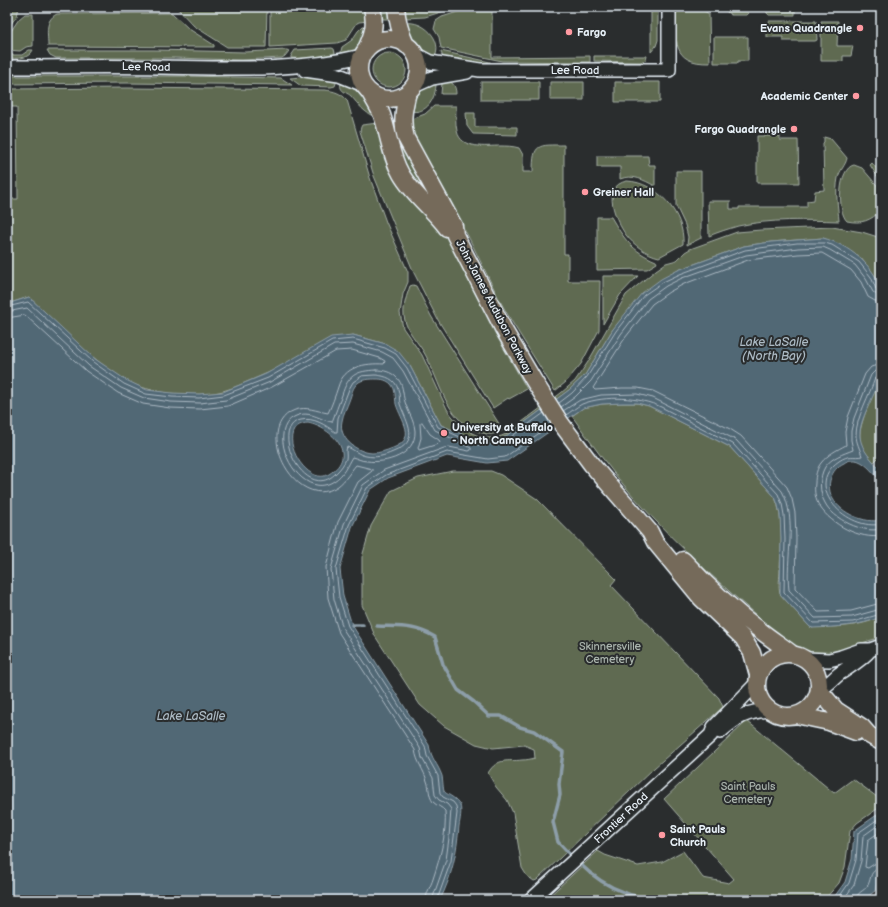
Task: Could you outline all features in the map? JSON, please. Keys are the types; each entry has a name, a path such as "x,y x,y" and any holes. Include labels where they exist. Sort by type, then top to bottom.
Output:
{"main road":[{"path":"372,7 374,29 359,71 367,89 379,98 390,100 400,98 411,89 417,80 419,70 418,62 400,31 397,21 396,7"},
{"path":"364,54 377,42 387,39 397,40 411,50"},
{"name":"John James Audubon Parkway","path":"367,89 382,114 391,153 401,175 413,191 441,220 449,231 455,235"},
{"name":"John James Audubon Parkway","path":"411,89 403,117 404,132 412,152 454,226 455,235 504,330 534,381 577,445 612,490 650,532 655,542 701,598 744,638 752,653 757,680"},
{"name":"John James Audubon Parkway","path":"650,532 660,537 723,599 763,633 799,656"},
{"path":"796,716 806,710 817,697 819,690 816,671 799,656 778,655 768,660 757,680 760,700 770,710 780,716 796,716 821,720 859,734 875,738"},
{"path":"819,690 836,710 862,727 875,738"}],"street":[{"name":"Lee Road","path":"411,89 432,78 480,70 669,70 669,7"},
{"name":"Lee Road","path":"411,50 435,62 480,70"},
{"name":"Lee Road","path":"286,68 340,61 364,54"},
{"name":"Lee Road","path":"7,67 286,68 339,75 367,89"},
{"path":"799,656 829,660 861,650 876,648"},
{"path":"819,690 827,686 840,674 876,648"},
{"name":"Frontier Road","path":"531,900 711,735 714,727 757,680"},
{"name":"Frontier Road","path":"711,735 719,733 733,721 749,712 770,710"}],"green space":[{"path":"7,7 19,7 17,16 7,29"},
{"path":"176,7 267,7 266,47 227,47 194,26"},
{"path":"270,7 368,7 368,21 357,23 346,40 337,43 270,47"},
{"path":"377,7 392,7 393,19 379,19"},
{"path":"401,7 457,7 425,17 405,18"},
{"path":"473,7 492,7 492,57 590,56 590,62 502,61 441,48 439,37 434,29 436,21 442,17"},
{"path":"651,7 658,7 658,40 656,46 651,52"},
{"path":"726,7 750,7 750,11 746,15 731,15 727,12"},
{"path":"766,7 790,7 790,9 795,9 795,15 769,15"},
{"path":"676,10 703,10 709,14 710,63 697,62 682,55 676,40"},
{"path":"172,13 189,29 214,45 214,47 48,46 48,24 57,14"},
{"path":"25,14 33,14 33,46 26,47 20,51 7,50 7,37 19,19"},
{"path":"769,21 816,21 817,40 783,41 783,37 767,37 767,23"},
{"path":"821,21 838,21 837,46 853,46 851,56 843,56 843,61 821,61"},
{"path":"405,23 419,25 430,32 436,44 437,51 435,57 419,48 410,35"},
{"path":"363,26 366,26 360,45 354,51 342,55 342,47 352,40"},
{"path":"714,37 748,37 748,61 738,61 738,63 714,63"},
{"path":"334,49 336,57 311,59 291,58 295,50"},
{"path":"29,50 33,50 25,57 7,58 7,55 22,55"},
{"path":"47,50 289,51 282,58 241,60 174,58 56,58 50,55"},
{"path":"441,51 490,62 494,64 443,59"},
{"path":"386,53 392,53 396,54 403,60 406,70 405,77 399,84 392,87 386,87 382,86 375,80 372,73 372,67 373,63 379,56"},
{"path":"594,56 647,56 646,60 640,62 594,61"},
{"path":"7,76 184,76 281,78 292,85 127,83 7,84"},
{"path":"313,76 337,80 335,86 331,87 301,86 290,78"},
{"path":"443,80 449,81 453,84 456,94 441,94"},
{"path":"341,82 353,88 362,96 370,105 376,117 365,111 351,96 343,91"},
{"path":"481,82 539,82 539,100 481,100"},
{"path":"550,82 584,82 584,100 550,100"},
{"path":"615,82 660,82 660,102 615,102"},
{"path":"436,83 436,89 432,100 426,108 416,112 410,111 418,93"},
{"path":"127,88 325,90 337,93 345,98 347,100 370,178 386,222 408,272 408,282 403,294 400,313 403,328 422,355 447,409 458,423 472,433 480,436 489,438 506,434 575,381 588,362 626,295 656,270 666,263 677,260 690,249 737,232 832,227 862,232 881,238 881,291 874,275 861,258 823,238 771,242 744,246 678,270 613,329 585,375 569,390 502,439 482,443 441,425 410,366 386,344 353,335 236,387 223,391 187,394 146,389 125,380 99,362 29,297 7,304 7,199 18,199 17,107 7,107 7,89"},
{"path":"434,106 456,106 456,122 459,137 469,144 475,146 507,146 519,148 523,155 523,172 533,172 534,156 539,148 548,145 564,145 564,254 568,254 568,281 600,281 599,330 581,364 566,382 555,391 500,301 468,236 416,144 409,120 425,114"},
{"path":"466,113 475,113 475,127 517,127 517,135 473,134 467,126"},
{"path":"389,122 398,122 438,206 406,173"},
{"path":"378,123 449,241 495,333 527,389 509,399 508,398 493,408 438,320 414,273 374,176 360,131 362,125"},
{"path":"757,136 780,136 780,140 798,140 799,183 757,183"},
{"path":"824,137 831,139 847,158 837,183 839,221 801,220 763,222 738,226 709,236 708,201 730,201 730,209 739,209 739,207 807,207 807,201 814,200 815,191 824,190"},
{"path":"597,156 648,156 649,165 655,165 655,186 634,177 620,179 620,167 597,167"},
{"path":"872,163 878,170 881,170 881,182 870,165"},
{"path":"854,165 862,168 881,190 881,210 870,219 861,222 847,221 842,209 842,182 849,168"},
{"path":"676,171 701,171 701,238 687,245 688,237 685,225 676,206"},
{"path":"627,181 649,187 667,202 674,211 679,222 683,244 659,257 645,251 629,239 618,221 612,197 614,190 619,184"},
{"path":"597,217 611,217 629,244 657,263 647,269 597,270"},
{"path":"603,276 638,276 620,295 603,324"},
{"path":"410,286 416,286 431,316 503,430 490,434 477,431 466,425 451,409 426,356 405,322 405,304"},
{"path":"881,373 881,455 874,462 863,448 860,432 864,416"},
{"path":"637,403 649,406 730,447 775,497 781,523 780,594 810,627 847,626 867,622 881,617 881,637 827,654 805,654 795,649 732,594 671,537 633,496 609,467 572,416 583,408 602,404"},
{"name":"Skinnersville Cemetery","path":"453,471 491,471 501,475 537,499 616,579 611,585 719,698 723,707 654,768 537,880 534,881 527,876 522,868 513,813 507,800 496,787 488,773 495,764 499,762 535,758 534,749 524,745 493,748 476,744 444,726 420,705 375,636 362,605 362,557 371,526 391,491 418,478"},
{"name":"Saint Pauls Cemetery","path":"747,721 834,793 853,779 881,800 880,807 857,823 850,831 845,867 839,883 824,900 545,900 598,851 605,855 638,866 662,862 683,851 703,878 729,883 734,879 664,799"}],"water":[{"name":"Lake LaSalle","path":"823,238 841,245 859,257 867,265 878,282 881,291 881,374 862,422 860,437 865,451 881,470 881,481 865,465 859,461 851,460 836,469 831,478 830,489 833,499 847,513 861,519 875,521 881,520 881,617 856,624 813,628 810,627 780,594 781,539 778,505 775,497 730,447 649,406 637,403 622,403 602,404 583,408 507,461 487,463 447,456 388,478 370,490 352,527 340,569 343,596 352,625 429,745 431,754 442,776 444,791 456,800 461,807 457,845 453,864 448,882 440,900 7,900 7,304 29,297 95,359 126,380 147,390 172,393 199,394 223,392 266,374 331,337 353,335 386,344 398,351 410,366 441,425 482,443 502,439 569,390 585,375 613,329 642,293 661,279 678,270 744,246 771,242","holes":["377,379 386,381 393,386 396,404 404,423 406,434 405,439 401,444 385,451 372,453 354,447 346,438 341,427 343,416 355,386 363,380","308,423 326,430 339,443 342,451 342,459 338,467 329,474 320,476 310,473 302,465 296,455 292,444 292,434 297,426"]},
{"path":"881,812 881,878 878,879 875,891 863,900 832,900 845,882 852,859 854,831"}],"waterway":[{"path":"352,625 363,625"},
{"path":"377,626 420,630 435,637 443,664 458,690 489,716 501,716 520,727 534,731 563,752 559,784 560,795 553,822 558,842 573,858"},
{"path":"578,862 606,884 634,896 657,900"}],"place":[{"name":"Evans Quadrangle","path":"860,28"},
{"name":"Fargo","path":"569,32"},
{"name":"Academic Center","path":"856,96"},
{"name":"Fargo Quadrangle","path":"794,129"},
{"name":"Greiner Hall","path":"585,192"},
{"name":"University at Buffalo - North Campus","path":"444,433"},
{"name":"Saint Pauls Church","path":"662,835"}],"water label":[{"name":"Lake LaSalle (North Bay)","path":"774,349"}]}
